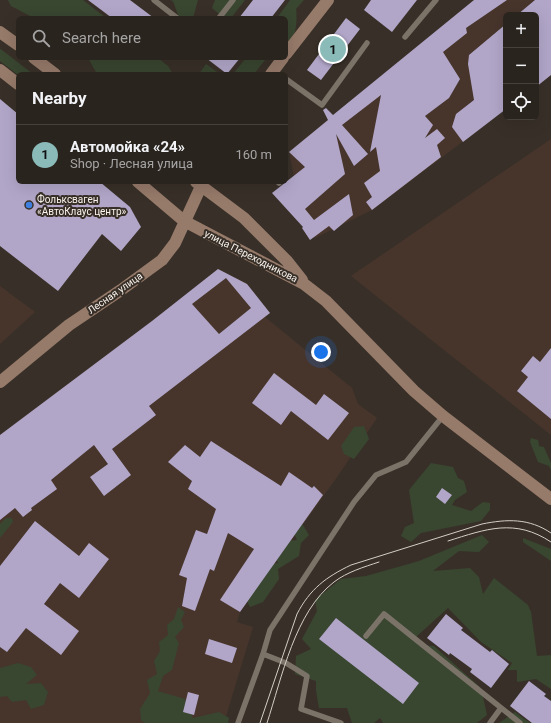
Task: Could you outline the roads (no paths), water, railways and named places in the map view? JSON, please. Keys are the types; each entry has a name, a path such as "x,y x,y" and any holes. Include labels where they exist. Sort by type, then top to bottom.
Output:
{"main road":[{"path":"288,51 328,0"},
{"path":"0,32 16,44"},
{"path":"37,60 52,72"},
{"path":"275,72 282,60"},
{"path":"0,70 16,82"},
{"name":"улица Переходникова","path":"140,184 184,221 304,284"},
{"name":"Лесная улица","path":"0,382 69,326 122,290 162,260 175,243 200,184"},
{"name":"улица Переходникова","path":"201,184 244,218 287,261 304,284"},
{"path":"304,284 326,301 409,386 443,416 551,499"}],"lane":[{"path":"154,0 174,16"},
{"path":"221,16 233,0"},
{"path":"406,37 436,0"},
{"path":"288,80 322,105 367,43"},
{"path":"238,723 270,630 354,502 376,475 406,462 443,416"},
{"path":"366,636 384,614 520,723"},
{"path":"263,654 286,663 307,676 301,709 341,723"},
{"path":"490,723 501,708"}],"tram line":[{"path":"260,723 297,614 307,597 326,579 351,565 482,524 500,521 526,522 543,528 551,533"},
{"path":"448,541 488,530 513,528 525,530 551,542"},
{"path":"267,723 292,646 309,610 321,595 339,578 379,562"}],"place":[{"name":"Автомойка «24»","path":"333,49"},
{"name":"Фольксваген «АвтоКлаус центр»","path":"29,205"}]}
